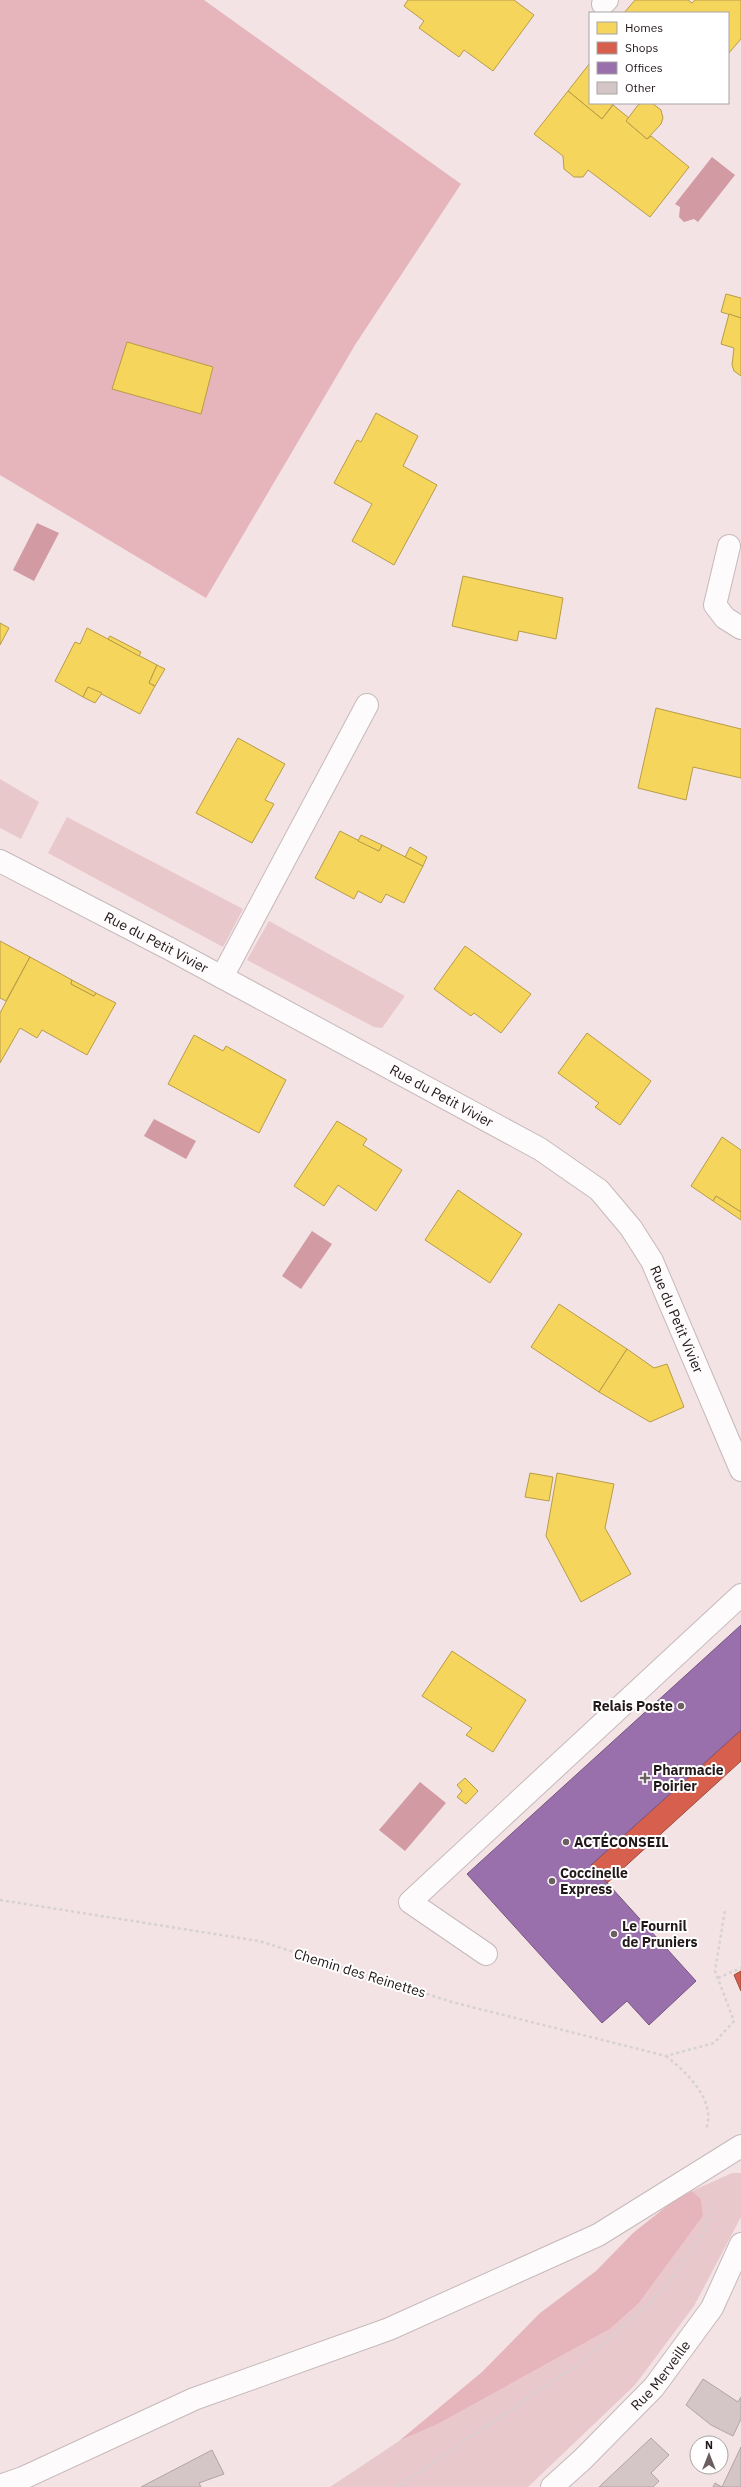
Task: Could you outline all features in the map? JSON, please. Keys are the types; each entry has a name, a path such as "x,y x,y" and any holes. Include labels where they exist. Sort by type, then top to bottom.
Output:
{"street":[{"path":"728,546 715,605 725,618 741,628"},
{"path":"222,977 367,705"},
{"name":"Rue du Petit Vivier","path":"0,861 222,977 540,1150 599,1190 631,1228 652,1261 741,1470"},
{"path":"486,1954 410,1902 741,1595"},
{"path":"0,2486 23,2478 194,2399 390,2329 598,2235 741,2146"},
{"name":"Rue Merveille","path":"552,2487 583,2459 654,2386 712,2308 741,2244"}],"path":[{"name":"Chemin des Reinettes","path":"0,1900 259,1941 452,2002 666,2056 714,2043 734,2021 718,1978"},
{"path":"725,1910 715,1971 718,1978 741,1968"},
{"path":"666,2056 685,2071 707,2107 708,2124 701,2142 712,2165"},
{"path":"396,2487 587,2358 656,2298 700,2238 710,2218"}],"shaded area":[{"path":"0,0 204,0 461,184 355,345 206,598 0,475"},
{"path":"712,157 735,175 698,222 694,219 684,222 679,217 680,207 675,204"},
{"path":"37,523 59,533 34,581 13,570"},
{"path":"0,779 39,802 21,839 0,828"},
{"path":"67,817 243,909 223,947 48,853"},
{"path":"269,921 405,996 382,1028 374,1027 247,960"},
{"path":"154,1119 196,1141 186,1159 144,1136"},
{"path":"312,1231 332,1244 301,1289 282,1276"},
{"path":"420,1782 446,1803 405,1851 379,1830"},
{"path":"732,2173 741,2173 741,2217 694,2306 635,2385 528,2487 330,2487 399,2441 438,2424 610,2329 639,2303 703,2216 701,2199 692,2191"},
{"path":"692,2191 701,2199 703,2216 639,2303 610,2329 438,2424 399,2441 482,2372 540,2313 596,2271 633,2233 672,2202"}],"building: Homes":[{"path":"408,0 514,0 534,15 493,71 464,50 459,57 419,28 424,21 404,6"},
{"path":"635,0 688,0 692,3 695,0 741,0 741,39 729,53 729,12 625,12"},
{"path":"589,64 589,104 613,104 602,119 568,91"},
{"path":"568,91 602,119 613,105 629,118 626,121 647,139 651,136 689,167 650,217 588,170 583,177 574,177 564,169 563,156 534,134"},
{"path":"653,104 661,110 663,118 661,124 647,139 626,121 638,105"},
{"path":"726,294 741,298 741,318 721,312"},
{"path":"729,314 741,318 741,376 734,371 732,365 734,348 721,344"},
{"path":"127,342 213,367 201,414 112,389"},
{"path":"376,413 418,436 403,466 437,485 394,565 352,541 372,504 334,483 357,440 361,442"},
{"path":"463,576 563,598 556,639 519,631 517,641 452,626"},
{"path":"0,623 9,628 0,645"},
{"path":"87,628 157,665 149,683 155,686 140,714 88,687 83,697 55,681 75,642 80,644"},
{"path":"110,636 141,652 139,656 108,639"},
{"path":"157,665 165,669 155,686 149,683"},
{"path":"88,687 102,693 95,703 83,697"},
{"path":"656,708 741,729 741,778 693,767 686,800 638,788"},
{"path":"238,738 285,764 265,800 274,804 252,843 196,813"},
{"path":"340,831 379,851 382,845 423,866 404,903 386,894 381,903 358,891 354,899 315,878"},
{"path":"361,835 382,845 379,851 358,841"},
{"path":"410,847 427,857 423,866 405,857"},
{"path":"0,941 30,957 6,1001 0,998"},
{"path":"465,946 531,994 501,1033 474,1013 471,1016 434,989"},
{"path":"30,957 72,980 71,984 94,996 96,993 116,1003 87,1055 42,1030 37,1038 20,1028 0,1063 0,1013"},
{"path":"72,980 96,993 94,996 71,984"},
{"path":"587,1033 651,1081 620,1125 595,1107 599,1103 558,1073"},
{"path":"194,1035 223,1051 226,1046 286,1080 259,1133 168,1084"},
{"path":"337,1121 367,1139 363,1145 402,1170 376,1211 338,1185 324,1206 294,1186"},
{"path":"722,1137 741,1150 741,1212 716,1196 713,1201 691,1186"},
{"path":"458,1190 522,1234 490,1283 425,1240"},
{"path":"716,1196 741,1212 741,1220 713,1201"},
{"path":"559,1304 627,1349 599,1392 531,1347"},
{"path":"627,1349 654,1368 667,1364 684,1407 650,1422 599,1392"},
{"path":"530,1473 553,1477 549,1501 525,1497"},
{"path":"557,1473 614,1484 605,1528 631,1574 581,1602 546,1536"},
{"path":"452,1651 526,1700 493,1752 466,1735 472,1728 422,1696"},
{"path":"465,1778 478,1791 466,1804 457,1797 462,1791 457,1785"}],"building: Shops":[{"path":"741,1730 741,1761 607,1883 591,1865"},
{"path":"741,1971 741,1991 734,1975"}],"building: Offices":[{"path":"741,1625 741,1730 591,1865 696,1981 649,2025 627,2001 602,2023 467,1874"}],"building: Other":[{"path":"703,2379 738,2402 741,2397 741,2419 733,2436 711,2425 686,2405"},
{"path":"651,2438 669,2455 651,2473 659,2481 653,2487 599,2487"},
{"path":"741,2447 741,2487 722,2487"},
{"path":"212,2450 224,2474 199,2483 201,2487 141,2487"},
{"path":"715,2483 722,2487 713,2487"}],"place":[{"name":"Relais Poste","path":"681,1706"},
{"name":"Pharmacie Poirier","path":"645,1778"},
{"name":"ACTÉCONSEIL","path":"566,1842"},
{"name":"Coccinelle Express","path":"552,1881"},
{"name":"Le Fournil de Pruniers","path":"614,1934"}]}
